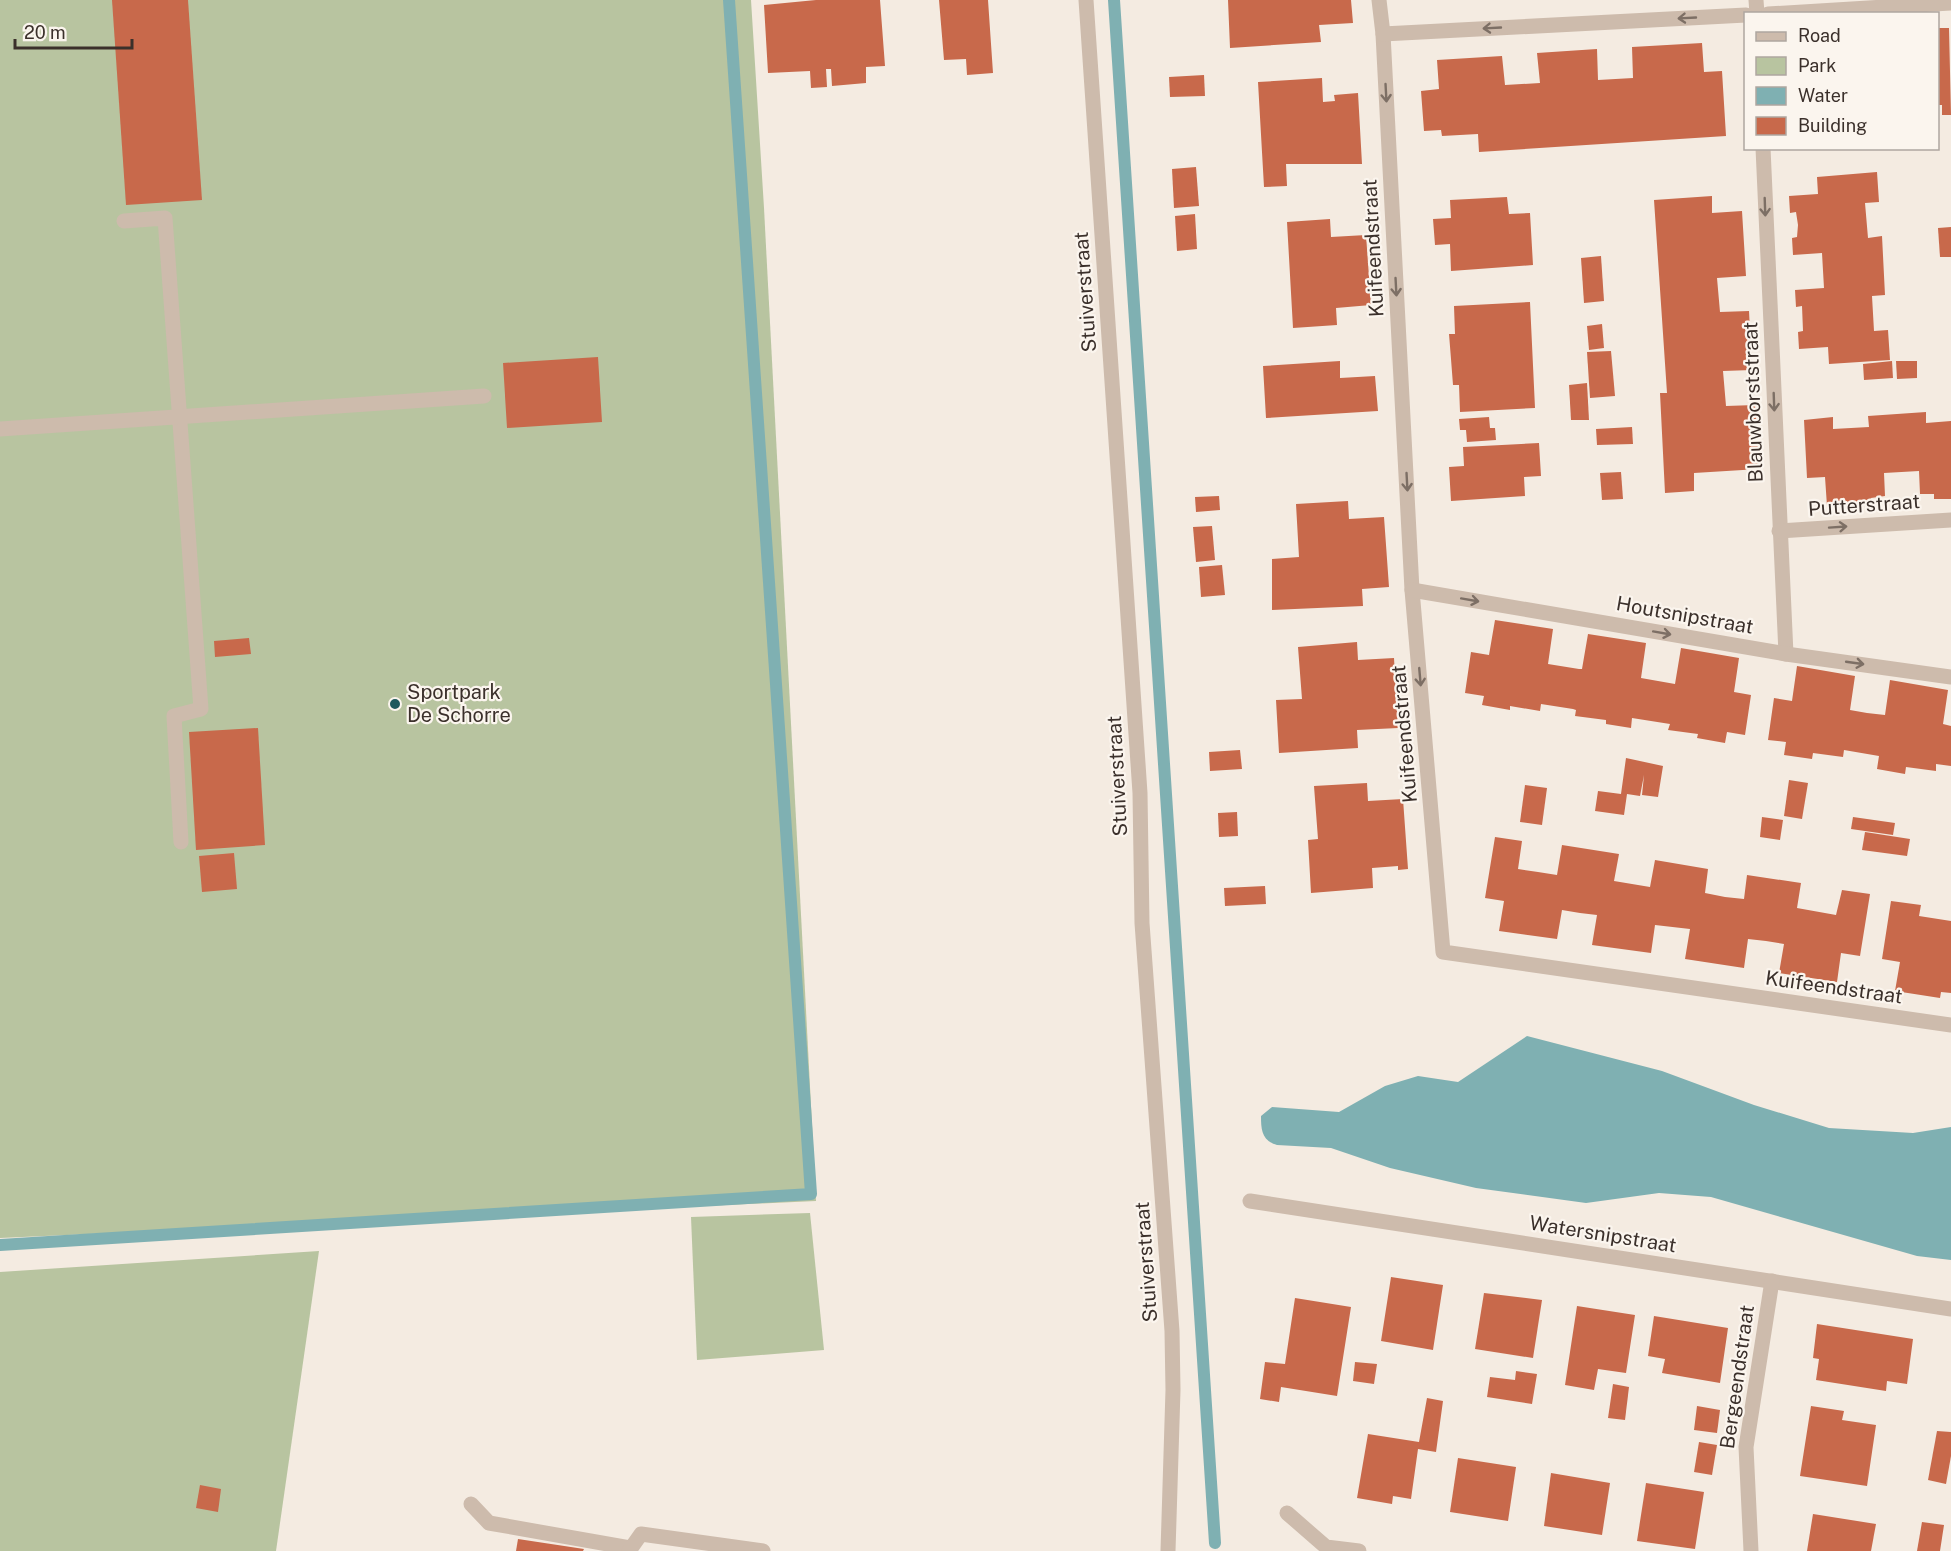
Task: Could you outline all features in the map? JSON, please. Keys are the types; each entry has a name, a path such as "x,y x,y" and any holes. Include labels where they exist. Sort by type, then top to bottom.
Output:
{"street":[{"name":"Stuiverstraat","path":"1086,0 1140,794 1143,923 1173,1332 1168,1551"},
{"name":"Kuifeendstraat","path":"1379,0 1383,34 1412,590 1443,952 1951,1025"},
{"path":"1801,12 1951,3"},
{"path":"1383,34 1744,15"},
{"name":"Blauwborststraat","path":"1763,150 1786,654"},
{"path":"124,221 165,218 201,710 174,716 181,842"},
{"path":"0,429 484,396"},
{"name":"Putterstraat","path":"1779,531 1951,520"},
{"name":"Houtsnipstraat","path":"1412,590 1786,654 1951,677"},
{"name":"Watersnipstraat","path":"1250,1201 1951,1309"},
{"name":"Bergeendstraat","path":"1751,1551 1746,1447 1772,1281"},
{"path":"471,1504 489,1522 630,1549 641,1534 763,1551"},
{"path":"1287,1514 1326,1546 1359,1551"}],"green space":[{"name":"Sportpark De Schorre","path":"0,0 751,0 816,1201 0,1238"},
{"path":"810,1213 824,1350 697,1360 691,1217"},
{"path":"319,1251 276,1551 0,1551 0,1272"}],"water":[{"path":"1527,1036 1662,1071 1754,1105 1829,1128 1913,1133 1951,1127 1951,1260 1917,1256 1711,1197 1659,1193 1586,1203 1476,1188 1390,1168 1331,1148 1277,1145 1268,1141 1263,1134 1261,1116 1272,1107 1339,1112 1385,1086 1418,1076 1458,1082"}],"building":[{"path":"112,0 188,0 202,200 126,205"},
{"path":"816,0 880,0 885,66 866,67 866,83 832,86 831,69 826,69 827,87 811,88 810,71 768,73 764,5"},
{"path":"939,0 988,0 993,73 967,75 966,59 944,60"},
{"path":"1228,0 1351,0 1353,23 1319,25 1321,42 1230,48"},
{"path":"1939,28 1949,28 1951,115 1942,115 1942,105 1939,105"},
{"path":"1702,43 1704,72 1722,71 1726,136 1479,152 1478,134 1442,136 1441,130 1424,131 1421,91 1439,89 1437,60 1502,56 1505,85 1540,83 1537,53 1597,49 1598,80 1633,78 1632,47"},
{"path":"1204,75 1205,96 1170,97 1169,77"},
{"path":"1322,78 1323,102 1335,101 1334,95 1358,93 1362,164 1286,164 1287,186 1264,187 1258,82"},
{"path":"1196,167 1199,206 1174,208 1172,169"},
{"path":"1877,172 1879,202 1865,203 1868,238 1882,236 1885,295 1872,296 1874,331 1888,330 1890,360 1829,364 1828,347 1799,349 1798,332 1803,331 1802,306 1796,307 1795,290 1824,288 1822,253 1793,255 1792,238 1797,237 1798,225 1796,212 1790,213 1789,196 1818,194 1817,177"},
{"path":"1712,196 1712,213 1742,211 1746,276 1717,278 1720,312 1749,311 1752,370 1723,371 1726,406 1755,405 1759,469 1694,473 1694,491 1665,493 1660,393 1667,393 1654,200"},
{"path":"1507,197 1509,214 1530,213 1533,265 1451,271 1450,244 1435,245 1433,219 1451,218 1450,200"},
{"path":"1195,214 1197,249 1177,251 1175,216"},
{"path":"1330,219 1331,237 1366,235 1371,305 1336,308 1337,325 1293,328 1287,222"},
{"path":"1951,227 1951,257 1940,257 1938,228"},
{"path":"1601,256 1604,301 1584,303 1581,258"},
{"path":"1530,302 1535,408 1460,412 1459,385 1453,385 1449,334 1455,334 1454,306"},
{"path":"1602,324 1604,348 1589,350 1587,326"},
{"path":"1611,351 1615,396 1590,398 1587,352"},
{"path":"598,357 602,422 507,428 503,363"},
{"path":"1340,361 1340,378 1375,376 1378,411 1266,418 1263,366"},
{"path":"1892,361 1893,378 1864,380 1863,364"},
{"path":"1896,361 1917,361 1917,378 1897,379"},
{"path":"1587,383 1589,420 1571,420 1569,385"},
{"path":"1926,412 1926,423 1951,421 1951,499 1934,499 1934,494 1920,494 1919,471 1884,473 1885,496 1871,498 1872,503 1827,506 1825,477 1807,478 1804,420 1833,417 1833,429 1869,427 1868,416"},
{"path":"1489,417 1490,428 1495,428 1496,440 1467,442 1466,430 1460,430 1459,419"},
{"path":"1632,427 1633,444 1597,445 1596,429"},
{"path":"1539,443 1541,476 1524,477 1525,496 1451,501 1449,467 1464,466 1463,447"},
{"path":"1621,472 1623,499 1602,500 1600,473"},
{"path":"1219,496 1220,510 1196,512 1195,497"},
{"path":"1348,501 1349,519 1384,517 1389,587 1362,589 1363,606 1272,610 1272,559 1299,557 1296,504"},
{"path":"1212,526 1215,560 1196,562 1193,527"},
{"path":"1222,565 1225,595 1201,597 1199,567"},
{"path":"1495,620 1553,629 1548,664 1579,669 1582,669 1588,634 1646,643 1641,678 1675,684 1681,648 1739,658 1734,692 1751,695 1745,735 1727,732 1725,743 1697,738 1698,734 1668,730 1670,724 1632,718 1631,728 1606,724 1606,720 1575,716 1576,710 1573,709 1541,704 1540,711 1510,706 1510,710 1482,705 1484,696 1465,693 1471,652 1489,655"},
{"path":"249,638 251,654 215,657 214,641"},
{"path":"1357,642 1358,660 1394,658 1398,728 1357,730 1358,748 1279,753 1276,700 1302,699 1298,647"},
{"path":"1797,666 1855,676 1850,710 1867,713 1885,715 1890,680 1948,690 1943,724 1951,726 1951,766 1936,764 1936,771 1906,767 1905,774 1877,769 1879,756 1844,750 1843,757 1813,753 1812,759 1784,755 1786,742 1768,740 1774,698 1792,701"},
{"path":"258,728 265,845 196,850 189,732"},
{"path":"1240,750 1242,769 1210,771 1209,752"},
{"path":"1626,758 1663,766 1658,797 1642,795 1644,775 1640,796 1627,794 1624,815 1595,811 1598,791 1621,794"},
{"path":"1789,780 1808,783 1802,819 1784,816"},
{"path":"1367,783 1368,801 1403,799 1408,869 1398,870 1398,866 1372,868 1373,888 1311,893 1308,840 1318,839 1314,786"},
{"path":"1525,785 1547,788 1542,825 1520,822"},
{"path":"1237,812 1238,836 1219,837 1218,813"},
{"path":"1762,817 1783,820 1780,840 1760,837"},
{"path":"1853,817 1895,823 1893,835 1851,829"},
{"path":"1865,832 1910,839 1907,856 1862,850"},
{"path":"1495,837 1522,841 1518,869 1557,875 1562,845 1619,854 1614,881 1650,887 1655,860 1708,869 1705,893 1725,897 1744,899 1747,875 1801,883 1797,908 1836,915 1842,890 1870,894 1860,956 1841,953 1837,982 1779,973 1784,944 1766,941 1748,939 1744,968 1685,959 1690,929 1655,925 1651,953 1592,945 1597,915 1562,910 1557,939 1499,931 1504,901 1485,898"},
{"path":"234,853 237,889 202,892 199,856"},
{"path":"1265,886 1266,904 1225,906 1224,888"},
{"path":"1891,901 1921,905 1919,916 1951,921 1951,993 1941,992 1940,998 1895,991 1900,962 1882,959"},
{"path":"1391,1277 1443,1285 1433,1350 1381,1341"},
{"path":"1484,1293 1542,1300 1533,1358 1475,1349"},
{"path":"1295,1298 1351,1307 1337,1396 1281,1387 1279,1402 1260,1399 1265,1362 1285,1364"},
{"path":"1577,1306 1635,1315 1626,1373 1598,1369 1594,1390 1565,1385"},
{"path":"1654,1316 1728,1328 1720,1383 1662,1373 1665,1359 1648,1356"},
{"path":"1817,1324 1913,1339 1907,1384 1887,1381 1886,1391 1816,1380 1819,1359 1813,1358"},
{"path":"1355,1362 1377,1364 1374,1384 1353,1381"},
{"path":"1516,1371 1537,1374 1532,1404 1487,1397 1490,1377 1515,1380"},
{"path":"1613,1384 1629,1387 1625,1420 1608,1418"},
{"path":"1427,1398 1443,1401 1436,1452 1418,1449 1411,1499 1393,1496 1392,1504 1357,1498 1368,1434 1419,1442"},
{"path":"1697,1406 1720,1410 1717,1433 1694,1430"},
{"path":"1811,1406 1844,1411 1842,1420 1876,1425 1867,1486 1800,1476"},
{"path":"1937,1431 1951,1432 1951,1456 1946,1484 1928,1480"},
{"path":"1699,1442 1717,1445 1712,1475 1694,1472"},
{"path":"1458,1458 1516,1467 1508,1521 1450,1512"},
{"path":"1551,1473 1610,1483 1602,1535 1544,1526"},
{"path":"1646,1483 1704,1492 1695,1549 1637,1541"},
{"path":"200,1485 221,1489 218,1512 196,1508"},
{"path":"1813,1514 1876,1524 1871,1551 1807,1551"},
{"path":"1922,1522 1944,1525 1940,1551 1917,1551"},
{"path":"518,1539 584,1549 583,1551 516,1551"}],"waterway":[{"path":"0,1245 811,1194 729,0"},
{"path":"1114,0 1215,1543"}],"place":[{"name":"Sportpark De Schorre","path":"395,704"}]}
